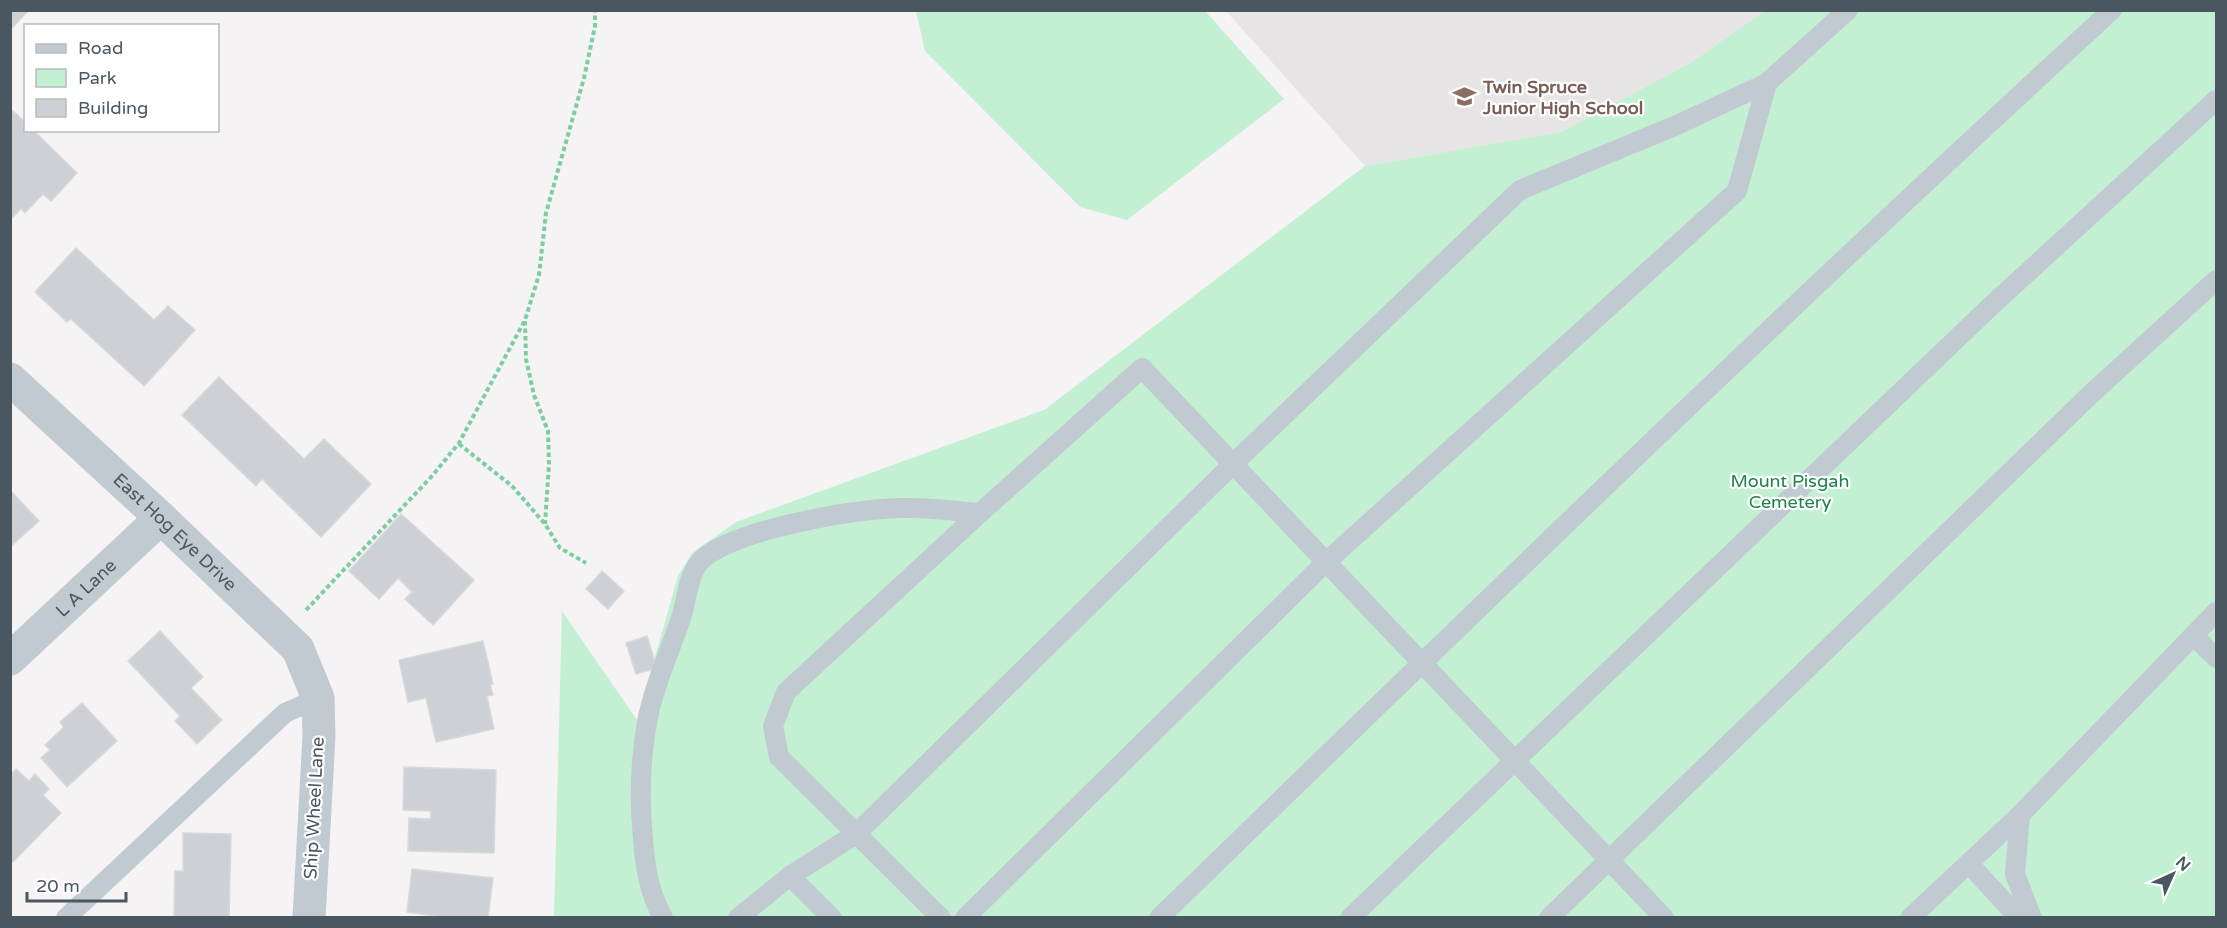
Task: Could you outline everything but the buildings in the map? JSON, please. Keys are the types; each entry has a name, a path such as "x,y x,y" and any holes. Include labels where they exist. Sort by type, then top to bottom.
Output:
{"street":[{"name":"East Hog Eye Drive","path":"10,379 161,518 298,649 318,698"},
{"name":"L A Lane","path":"10,659 161,518"},
{"name":"Ship Wheel Lane","path":"309,918 319,736 318,698"}],"lane":[{"path":"738,918 790,876 855,834 1233,465 1520,190 1677,125 1767,82 1848,10"},
{"path":"1159,918 1927,180 2112,10"},
{"path":"965,918 1326,562 1737,191 1767,82"},
{"path":"1350,918 1992,305 2217,100"},
{"path":"1549,918 1608,858 2091,394 2217,280"},
{"path":"941,918 779,757 773,726 786,692 980,513 1142,368 1664,918"},
{"path":"663,918 656,906 646,877 640,803 641,759 648,716 682,616 693,572 704,557 736,539 827,517 903,508 980,513"},
{"path":"1910,918 2020,815 2217,612"},
{"path":"2194,636 2217,658"},
{"path":"66,918 285,713 318,698"},
{"path":"2020,815 2015,874 2032,918"},
{"path":"1970,864 2019,918"},
{"path":"790,876 832,918"}],"path":[{"path":"306,610 432,476 459,444 525,320 539,274 546,213 584,78 595,26 595,10"},
{"path":"525,320 526,359 534,395 548,431 549,464 545,524"},
{"path":"459,444 512,486 545,524 560,548 586,563"}],"shaded area":[{"name":"Twin Spruce Junior High School","path":"1226,11 1765,11 1690,63 1561,132 1365,166"}],"green space":[{"path":"916,11 1205,11 1284,99 1127,220 1080,207 925,51"},
{"name":"Mount Pisgah Cemetery","path":"1765,11 2216,11 2216,917 554,918 562,611 637,720 678,576 692,553 736,522 1044,410 1365,166 1561,132 1690,63"}],"place":[{"name":"Twin Spruce Junior High School","path":"1465,97"}]}
